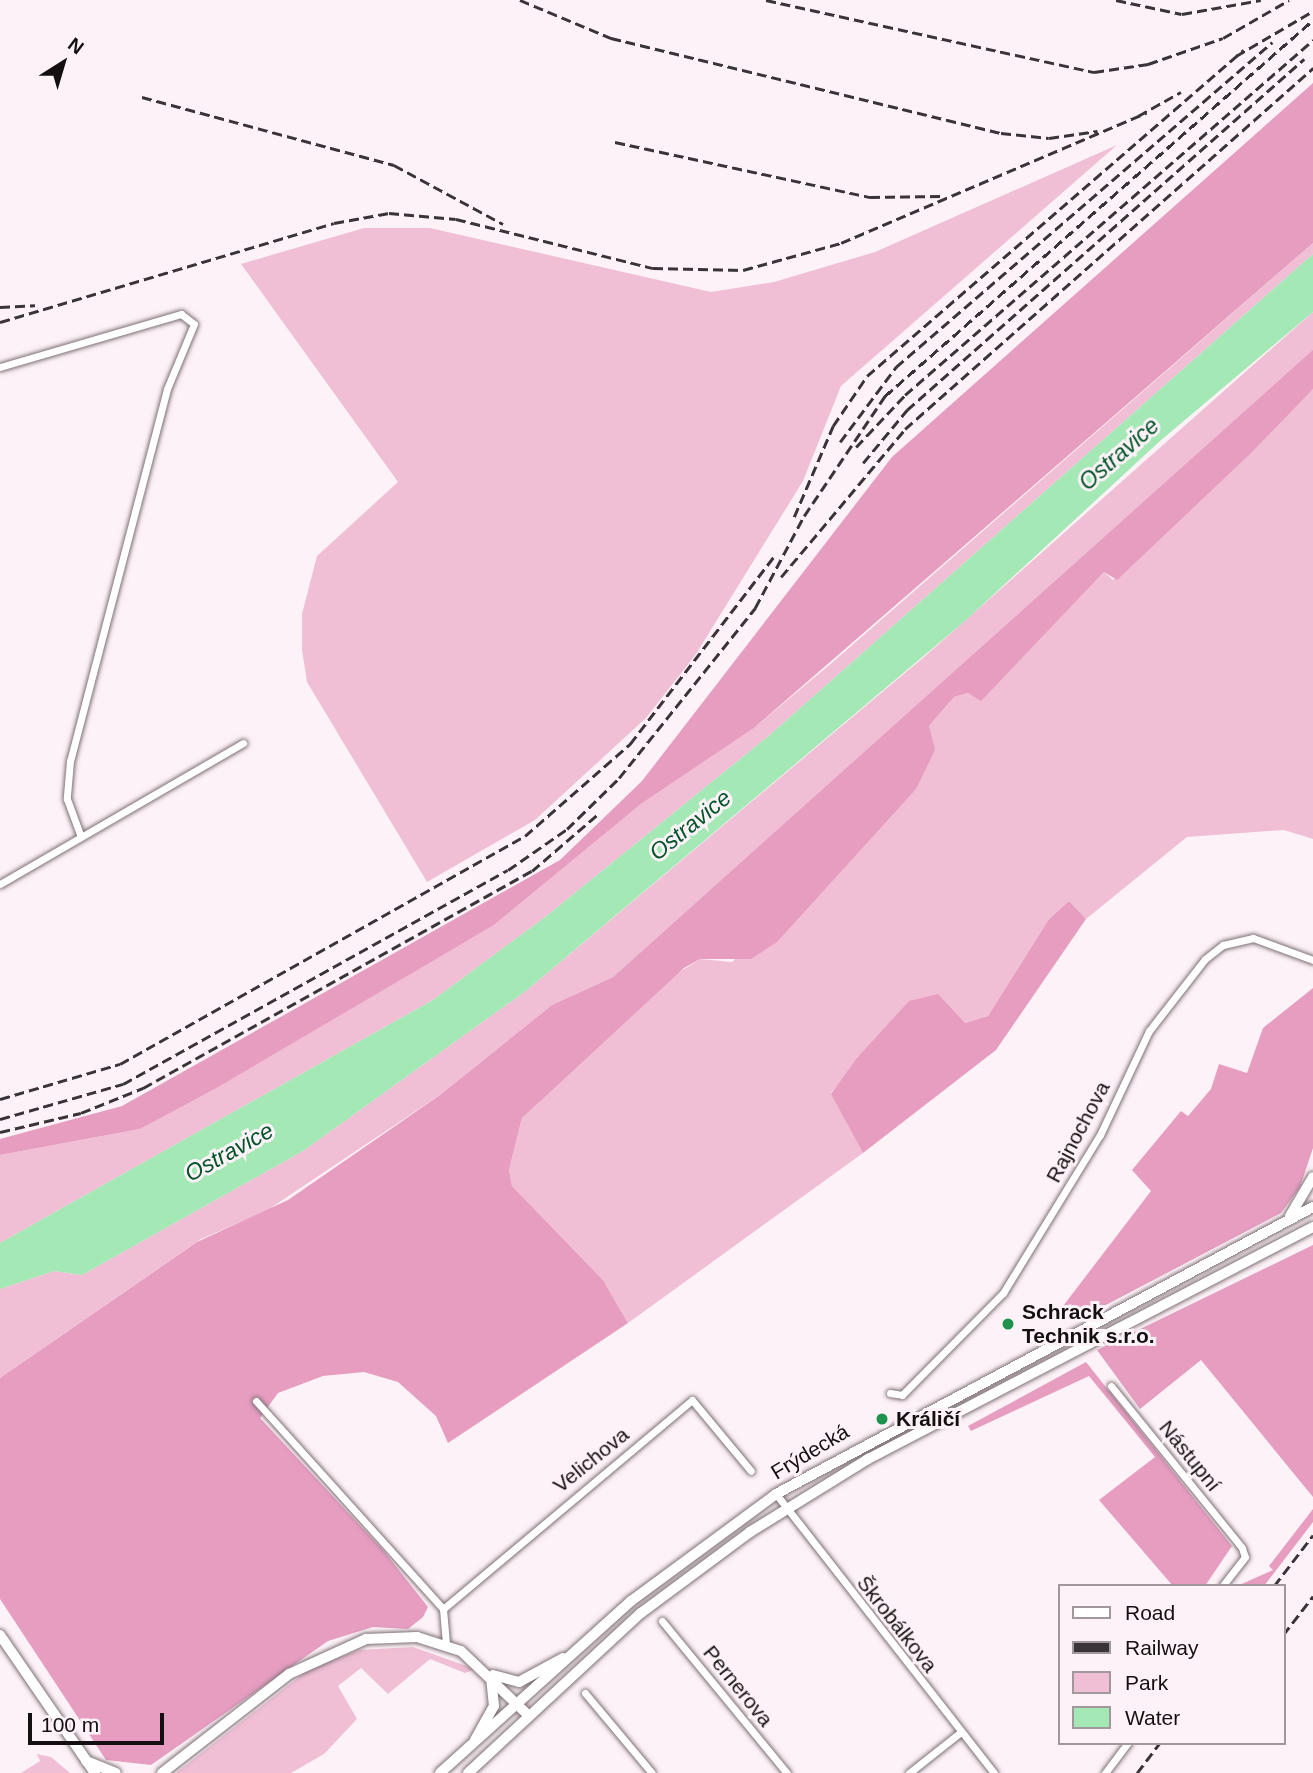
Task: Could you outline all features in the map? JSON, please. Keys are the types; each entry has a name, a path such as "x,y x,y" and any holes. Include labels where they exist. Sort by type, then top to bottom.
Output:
{"main road":[{"path":"1287,1220 1313,1177"},
{"name":"Frýdecká","path":"440,1773 563,1658 776,1494 1313,1207"},
{"name":"Frýdecká","path":"468,1773 641,1613 786,1508 1310,1231"},
{"path":"0,1635 95,1773"},
{"path":"152,1773 166,1769 331,1650 388,1636 446,1645 491,1674 529,1716"},
{"path":"491,1674 519,1682 563,1658"},
{"path":"475,1740 494,1706 491,1674"},
{"path":"85,1760 116,1773"}],"street":[{"path":"0,367 181,314 194,324 167,389 70,761 67,799 81,837"},
{"path":"0,884 243,743"},
{"name":"Rajnochova","path":"890,1392 902,1395 1003,1293 1100,1135 1149,1031 1205,959 1223,945 1253,938 1313,960"},
{"name":"Nástupní","path":"1111,1385 1242,1548 1245,1557 1224,1584"},
{"name":"Velichova","path":"443,1609 692,1400 751,1471"},
{"path":"256,1401 443,1609 446,1645"},
{"name":"Škrobálkova","path":"776,1494 993,1773"},
{"name":"Pernerova","path":"662,1621 787,1773"},
{"path":"585,1693 652,1773"},
{"path":"909,1773 961,1732"},
{"path":"1105,1773 1126,1745"}],"green space":[{"path":"1117,145 841,386 803,481 696,654 646,718 535,820 427,882 307,682 302,650 302,614 317,556 398,482 241,264 364,228 430,228 711,292 774,282 875,252"},
{"path":"1313,243 1313,254 771,734 544,918 433,1000 0,1243 0,1155 140,1129 494,925 641,804 754,728"},
{"path":"1313,312 1313,352 613,977 552,1005 440,1095 266,1211 201,1239 0,1378 0,1289 54,1271 82,1275 303,1151 527,990 924,657"},
{"path":"1313,389 1313,839 1284,830 1187,837 1086,919 1069,901 1049,919 988,1016 965,1023 909,1001 831,1093 863,1153 628,1323 603,1280 512,1186 509,1170 522,1118 664,982 700,959 732,962 916,789 929,726 954,697 968,693 981,700 1104,572 1113,580"},
{"path":"413,1647 475,1669 465,1673 430,1659 388,1694 361,1668 338,1686 357,1719 324,1754 291,1773 176,1773 308,1670 359,1650"},
{"path":"37,1754 51,1757 70,1773 21,1773 40,1761"}],"shaded area":[{"path":"1313,83 1313,243 754,728 641,804 494,925 218,1087 140,1129 0,1155 0,1139 122,1106 560,860 642,781 892,457"},
{"path":"1313,350 1313,389 1251,453 1117,580 1104,572 981,701 968,693 954,697 929,726 935,750 916,789 777,942 751,959 700,959 684,968 522,1118 509,1170 512,1186 603,1280 628,1323 448,1443 436,1416 398,1382 364,1372 323,1376 278,1393 260,1418 383,1550 428,1607 423,1617 408,1629 373,1627 328,1641 151,1765 106,1760 0,1599 0,1378 197,1242 288,1200 440,1095 552,1005 613,977"},
{"path":"1069,901 1086,919 996,1050 863,1153 831,1094 857,1058 909,1001 938,994 965,1023 988,1016 1049,919"},
{"path":"1313,988 1313,1148 1300,1187 1281,1213 1083,1317 1067,1319 1060,1310 1151,1191 1132,1170 1181,1111 1188,1116 1211,1089 1219,1064 1247,1073 1263,1028"},
{"path":"1313,1245 1313,1497 1201,1360 1140,1409 1097,1350"},
{"path":"1086,1362 1232,1546 1206,1584 1171,1584 1099,1500 1155,1457 1089,1376 971,1431 968,1426"},
{"path":"1313,1509 1313,1522 1266,1584 1242,1584 1273,1570 1269,1566"}],"water":[{"name":"Ostravice","path":"1313,254 1313,312 1160,441 965,621 527,990 303,1151 82,1275 54,1271 0,1289 0,1243 433,1000 544,918 771,734"}],"railway":[{"path":"520,0 611,38 1001,133 1049,138 1098,131"},
{"path":"766,0 1094,72 1148,64 1223,38 1289,0"},
{"path":"1116,0 1182,14 1261,0"},
{"path":"1236,56 1313,11"},
{"path":"0,1119 123,1084 508,870 567,829 619,778 755,608 804,516 885,396 1313,20"},
{"path":"856,447 905,395 1313,40"},
{"path":"840,442 896,367 1272,42"},
{"path":"794,517 833,426 867,376 1244,50"},
{"path":"863,463 907,410 1304,59"},
{"path":"781,577 905,429 1313,68"},
{"path":"1138,116 1181,92"},
{"path":"142,97 394,165 503,224"},
{"path":"0,322 334,223 389,213 456,219 653,268 743,270 841,243 1146,113"},
{"path":"615,142 870,197 941,196"},
{"path":"0,307 35,305"},
{"path":"0,1099 120,1064 525,836 630,744 776,554"},
{"path":"0,1132 81,1113 143,1088 532,871 598,814"},
{"path":"1276,1584 1313,1535"},
{"path":"1285,1632 1313,1596"},
{"path":"1137,1773 1158,1745"}],"place":[{"name":"Schrack Technik s.r.o.","path":"1008,1324"},
{"name":"Králičí","path":"882,1419"}]}
